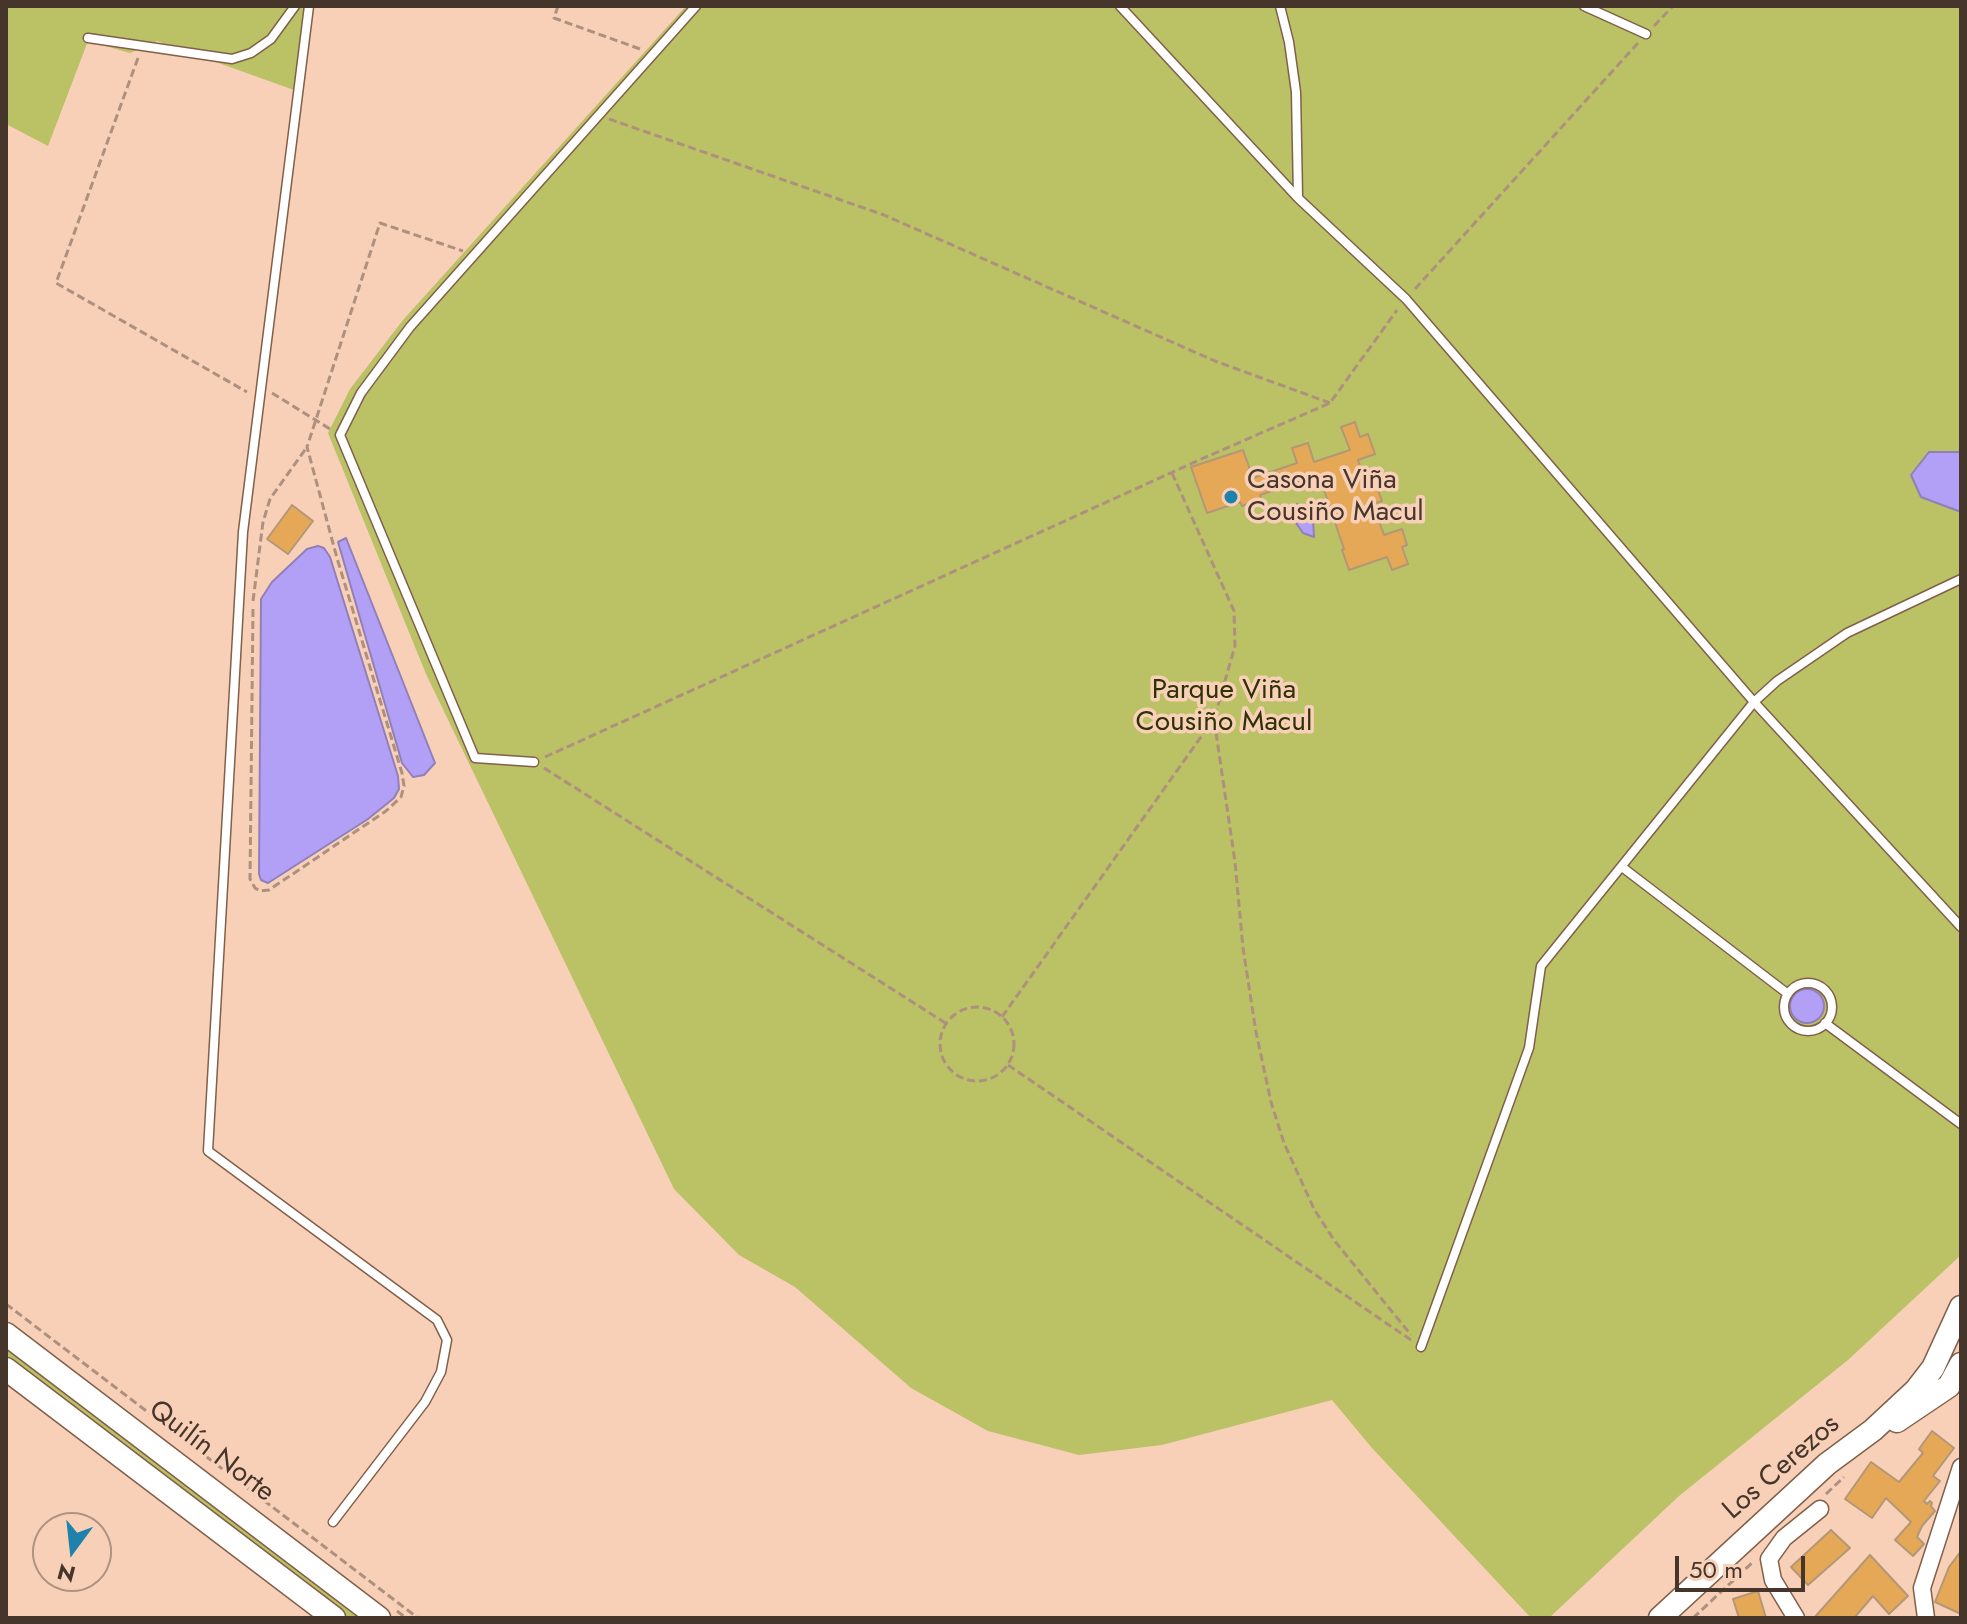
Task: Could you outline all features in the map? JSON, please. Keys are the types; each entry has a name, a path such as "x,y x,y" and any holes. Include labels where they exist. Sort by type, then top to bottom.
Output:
{"street":[{"name":"Los Cerezos","path":"1660,1618 1827,1464 1873,1430 1924,1380 1961,1307"},
{"name":"Quilín Norte","path":"6,1334 379,1618"},
{"name":"Los Cerezos","path":"1873,1430 1896,1421 1955,1381 1961,1364"},
{"name":"Quilín Norte","path":"6,1369 334,1618"},
{"path":"1926,1618 1922,1588 1961,1467"},
{"path":"1796,1618 1773,1580 1769,1559 1784,1538 1820,1509"}],"lane":[{"path":"88,38 232,59 251,53 271,39 295,6"},
{"path":"309,6 243,532 208,1151 437,1320 447,1340 441,1372 425,1402 333,1522"},
{"path":"534,762 475,758 340,435 361,393 402,338 696,6"},
{"path":"1120,6 1298,198 1406,299 1754,702 1961,927"},
{"path":"1280,6 1296,92 1298,198"},
{"path":"1584,6 1646,34"},
{"path":"1421,1347 1529,1048 1541,966 1754,702 1777,681 1847,633 1961,579"},
{"path":"1622,867 1788,994"},
{"path":"1803,983 1811,983 1825,990 1832,1004 1825,1023 1808,1031 1793,1026 1785,1013 1788,994 1803,983"},
{"path":"1825,1023 1961,1124"}],"path":[{"path":"558,6 554,18 653,53"},
{"path":"534,762 1330,403 1406,299 1673,6"},
{"path":"142,46 56,283 248,393 261,387 340,435"},
{"path":"598,115 884,215 1215,361 1330,403"},
{"path":"307,447 404,786 401,797 386,811 269,890 260,891 250,879 253,603 263,522 270,499 307,447 380,223 474,254"},
{"path":"1002,1017 1214,719 1235,646 1234,611 1172,473"},
{"path":"1214,719 1256,1032 1264,1076 1284,1143 1314,1209 1334,1240 1421,1347"},
{"path":"534,762 947,1024"},
{"path":"979,1008 1002,1017 1013,1035 1013,1056 1008,1065 987,1080 962,1078 952,1071 944,1061 941,1036 955,1015 979,1008"},
{"path":"1008,1065 1421,1347"},
{"path":"6,1304 418,1618"}],"green space":[{"path":"6,6 306,6 294,90 157,41 130,53 88,41 48,146 6,124"},
{"name":"Parque Viña Cousiño Macul","path":"686,6 1961,6 1961,1255 1848,1360 1679,1496 1549,1618 1531,1618 1372,1448 1332,1400 1162,1445 1079,1455 988,1431 911,1388 795,1287 739,1255 674,1189 426,674 328,433 350,389 403,320"},
{"path":"6,1343 366,1618 345,1618 6,1360"}],"shaded area":[{"path":"1929,452 1961,452 1961,512 1921,497 1911,475"},
{"path":"1297,504 1310,513 1314,537 1303,533 1296,523 1294,509"},
{"path":"346,538 435,763 424,775 413,777 402,763 338,542"},
{"path":"324,548 330,557 398,776 399,789 394,798 368,819 268,883 261,880 259,874 261,599 272,582 307,549"},
{"path":"1807,989 1819,994 1824,1006 1819,1018 1807,1023 1795,1018 1790,1006 1795,994"}],"building":[{"name":"Casona Viña Cousiño Macul","path":"1355,422 1360,437 1368,434 1375,454 1358,460 1368,490 1377,487 1382,501 1373,504 1384,535 1402,529 1407,545 1402,547 1408,564 1392,570 1387,557 1349,570 1319,475 1260,495 1261,499 1242,506 1240,502 1207,513 1191,467 1243,450 1253,478 1297,463 1292,448 1308,443 1314,462 1350,450 1341,427"},
{"path":"292,505 313,521 288,554 267,539"},
{"path":"1932,1431 1954,1448 1933,1476 1940,1481 1924,1501 1927,1504 1930,1501 1935,1511 1922,1526 1917,1537 1924,1544 1913,1556 1895,1540 1911,1522 1886,1498 1872,1518 1845,1499 1871,1462 1899,1482 1923,1453 1919,1449"},
{"path":"1831,1530 1850,1548 1808,1585 1791,1567"},
{"path":"1961,1551 1961,1614 1935,1602 1949,1567"},
{"path":"1870,1555 1908,1596 1889,1614 1873,1596 1854,1618 1814,1618"},
{"path":"1758,1591 1766,1618 1739,1618 1733,1599"}],"place":[{"name":"Casona Viña Cousiño Macul","path":"1231,497"}]}
